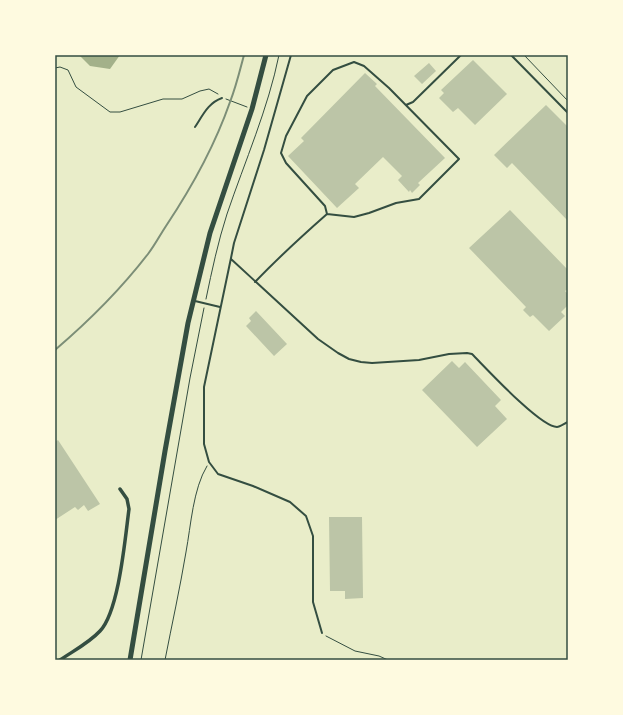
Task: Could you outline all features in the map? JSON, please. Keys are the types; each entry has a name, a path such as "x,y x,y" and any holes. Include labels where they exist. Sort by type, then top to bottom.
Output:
{"main road":[{"path":"130,660 188,323 210,233 252,109 266,55"}],"street":[{"path":"60,660 100,632 107,622 116,594 129,509 127,499 120,489"}],"lane":[{"path":"291,55 264,150 234,243 204,387 204,444 209,462 218,474 253,486 290,502 306,516 313,536 313,602 322,633"},
{"path":"406,105 413,102 461,55"},
{"path":"511,55 568,113"},
{"path":"255,282 299,238 327,214 354,218 396,203 419,199 459,159 389,88 364,66 354,62 333,70 307,96 286,136 281,154 286,163 325,206 327,214"},
{"path":"195,127 208,106 214,100 222,98"},
{"path":"231,258 255,282 318,339 349,359 372,363 419,360 449,354 472,354 524,407 550,425 558,427 568,422"},
{"path":"194,300 220,307"}],"path":[{"path":"141,660 190,378 214,259 227,214 263,112 279,55"},
{"path":"524,55 568,101"},
{"path":"55,68 68,70 76,86 110,112 120,112 163,100 182,99 200,91 209,89 222,98 252,109"},
{"path":"164,660 178,599 195,499 201,475 209,462"},
{"path":"322,633 355,651 379,656 388,660"}],"shaded area":[{"path":"79,55 120,55 110,69 90,66"}],"building":[{"path":"473,60 507,94 475,125 458,108 453,112 439,98 444,93 441,90"},
{"path":"429,63 436,71 422,84 414,76"},
{"path":"365,73 377,84 375,86 445,158 418,183 420,185 412,193 410,190 409,192 398,180 402,176 383,157 355,184 359,188 337,208 288,156 304,141 301,138"},
{"path":"546,105 568,127 568,221 512,163 507,168 494,155"},
{"path":"510,210 568,270 568,289 565,291 568,294 568,305 561,312 565,316 549,331 533,315 530,317 523,310 526,307 469,248"},
{"path":"256,311 287,344 274,356 246,326 251,321 249,318"},
{"path":"452,361 459,368 465,362 501,400 495,406 507,419 477,447 422,390"},
{"path":"58,440 100,504 88,511 84,505 78,510 75,507 55,520 55,442"},
{"path":"329,517 362,517 363,598 345,599 345,591 330,591"}],"railway":[{"path":"55,350 80,328 116,292 138,267 155,244 185,196 210,150 232,96 244,55"}]}
